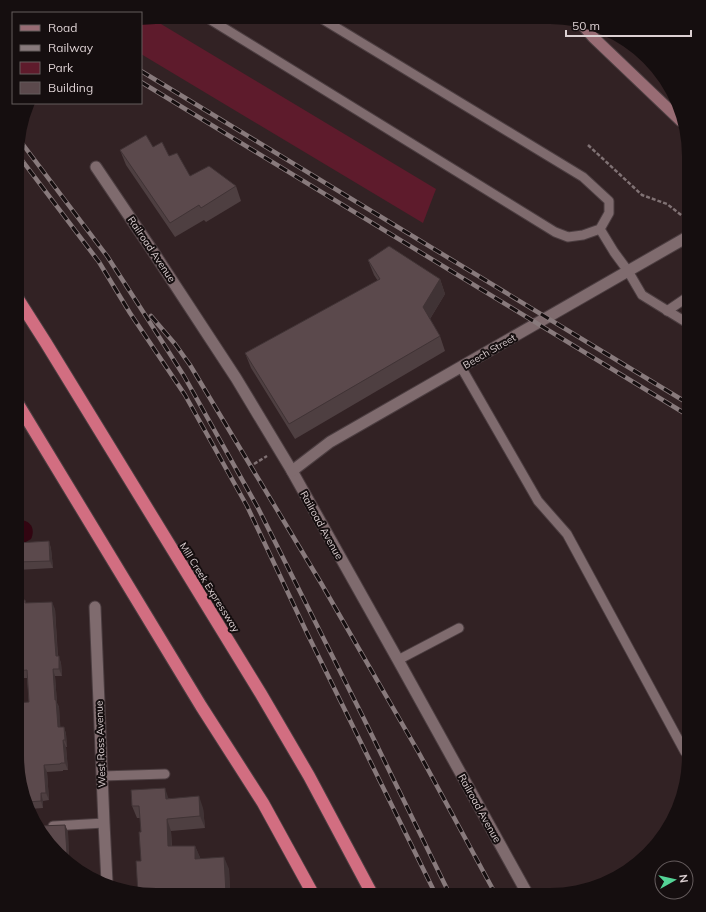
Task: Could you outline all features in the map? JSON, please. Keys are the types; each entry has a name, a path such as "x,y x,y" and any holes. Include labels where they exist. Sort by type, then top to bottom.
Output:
{"highway":[{"name":"Mill Creek Expressway","path":"24,308 310,776 369,888"},
{"path":"24,414 202,706 263,803 310,888"}],"main road":[{"path":"586,29 676,116"}],"street":[{"name":"Railroad Avenue","path":"96,167 236,378 292,471 524,888"},
{"name":"Beech Street","path":"292,471 330,442 682,240"},
{"name":"West Ross Avenue","path":"95,606 107,879"}],"lane":[{"path":"217,24 556,232 568,237 583,235 600,229 609,213 609,201 583,177 334,24"},
{"path":"600,229 642,295 682,320"},
{"path":"668,311 682,301"},
{"path":"461,367 538,501 568,534 682,746"},
{"path":"398,660 459,628"},
{"path":"102,776 165,774"},
{"path":"47,827 104,823"}],"path":[{"path":"588,145 642,195 667,204 682,216"},
{"path":"254,464 270,454"}],"green space":[{"path":"161,24 436,189 423,223 142,55 142,25"}],"shaded area":[{"path":"24,521 31,525 33,531 31,539 24,543"}],"building":[{"path":"146,135 153,147 162,142 169,156 177,153 190,176 209,166 236,186 201,208 199,205 170,223 120,150"},
{"path":"389,246 440,279 423,307 440,336 289,424 245,353 380,279 368,260"},
{"path":"49,541 50,561 24,562 24,543"},
{"path":"24,600 25,603 52,602 56,656 59,656 59,669 53,669 55,700 58,727 64,727 65,740 63,740 65,763 44,765 46,793 41,793 41,801 32,802 25,774 24,756 24,702 29,702 27,670 24,670"},
{"path":"165,788 166,799 199,796 200,816 167,819 168,846 195,846 195,859 224,857 226,888 147,888 138,886 136,861 141,861 139,832 141,832 139,806 132,806 131,790"},
{"path":"65,825 67,853 51,837 44,826"}],"railway":[{"path":"142,72 682,400"},
{"path":"142,83 682,412"},
{"path":"25,147 107,256 184,376 258,508 447,888"},
{"path":"24,163 99,262 130,313 185,395 247,506 307,633 433,888"},
{"path":"151,316 175,344 190,365 321,583 419,753 492,888"}]}
